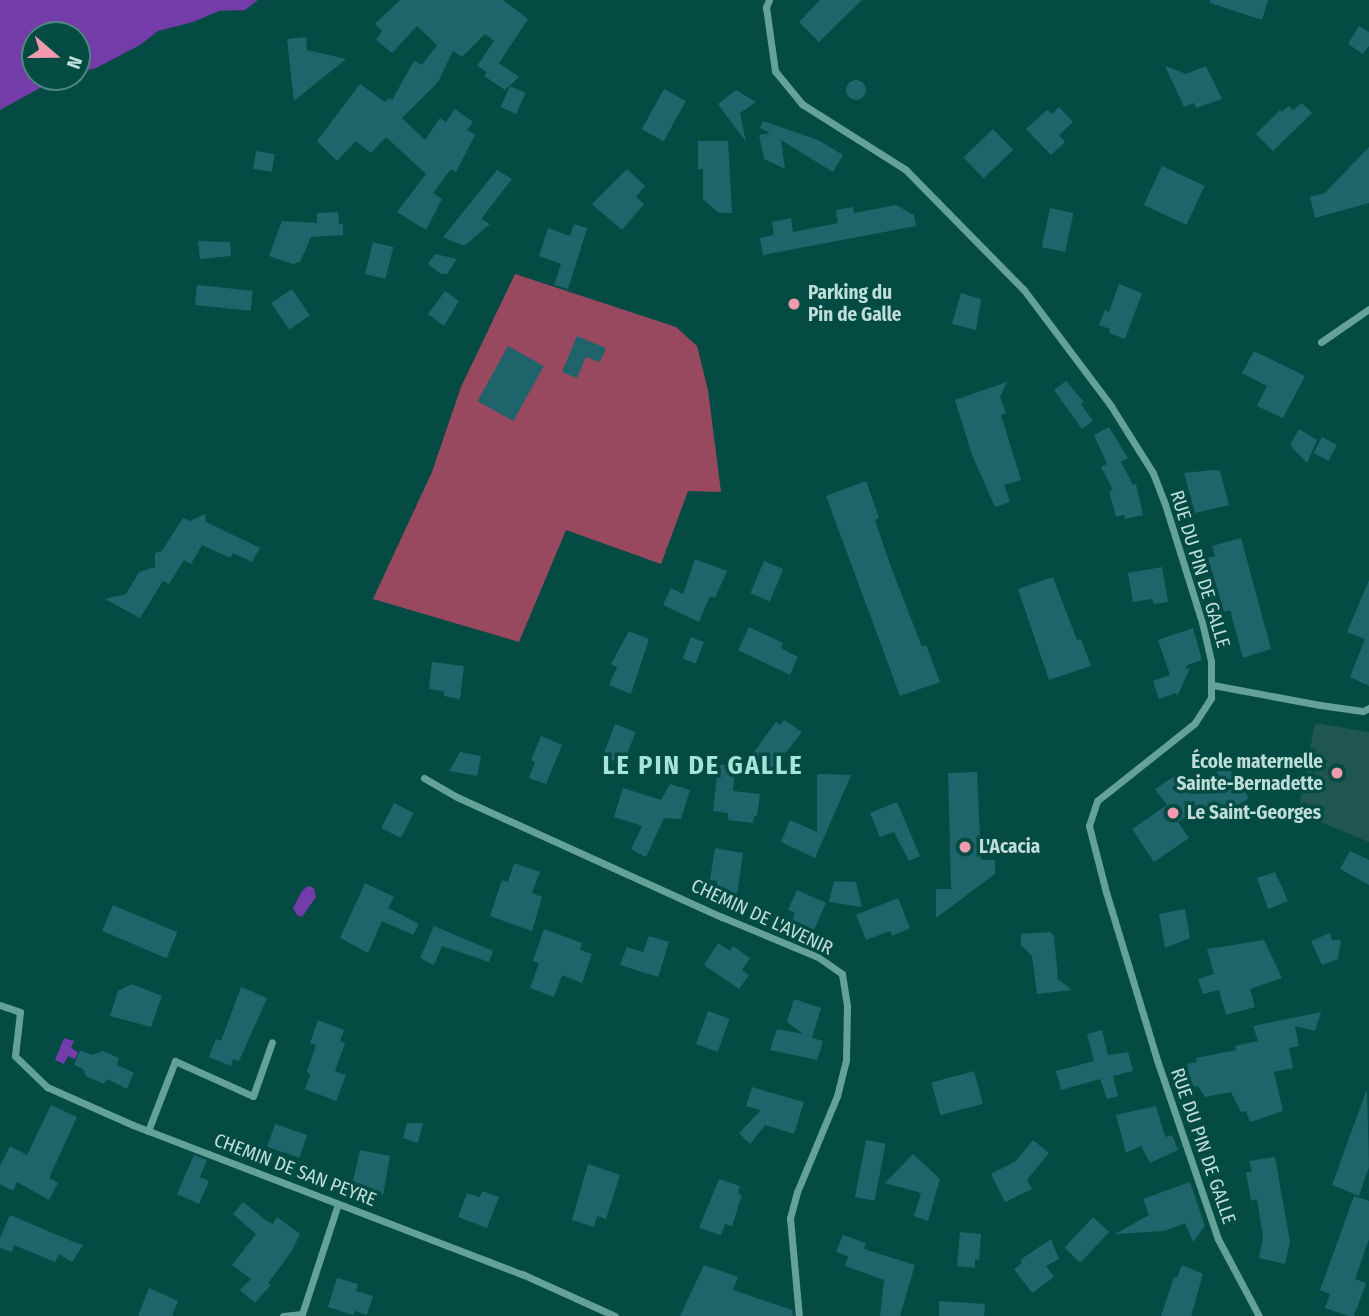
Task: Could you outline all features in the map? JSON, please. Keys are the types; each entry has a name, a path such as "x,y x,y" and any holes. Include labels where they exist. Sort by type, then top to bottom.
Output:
{"street":[{"name":"RUE DU PIN DE GALLE","path":"769,0 766,7 775,71 802,104 905,169 1024,290 1111,407 1153,473 1164,501 1202,622 1211,661 1213,685 1204,713 1181,735 1107,791 1097,801 1089,826 1153,1047 1218,1239 1259,1316"},
{"path":"1321,342 1369,309"},
{"path":"1213,685 1320,705 1363,711 1369,708"},
{"name":"CHEMIN DE L'AVENIR","path":"424,778 457,797 722,917 818,957 842,974 847,1007 846,1060 837,1096 797,1192 790,1217 799,1316"},
{"name":"CHEMIN DE SAN PEYRE","path":"0,1005 20,1012 15,1056 47,1087 148,1130 522,1274 615,1316"},
{"path":"148,1130 175,1061 253,1096 272,1042"},
{"path":"283,1316 302,1314 338,1204"}],"shaded area":[{"path":"0,0 258,0 245,10 219,11 193,22 158,31 140,45 91,69 91,21 21,21 21,91 35,91 0,110"},
{"path":"515,274 676,327 697,346 708,390 721,492 688,491 661,564 566,530 519,642 373,599 432,472 461,387"},
{"name":"École maternelle Sainte-Bernadette","path":"1315,723 1369,732 1369,842 1298,813"},
{"path":"308,886 314,888 316,897 302,917 297,915 293,908 302,891"},
{"path":"64,1038 74,1041 71,1048 78,1052 75,1059 68,1056 64,1064 55,1060"}],"building":[{"path":"400,0 503,0 528,19 499,63 519,77 505,90 484,76 487,72 477,66 494,41 485,34 462,57 453,51 438,82 402,118 425,140 440,118 446,122 455,109 473,122 467,130 475,135 456,172 451,169 433,193 442,199 426,230 397,212 426,174 386,137 371,153 356,141 337,161 317,141 360,84 385,102 389,98 392,100 414,61 422,65 437,45 417,26 392,53 376,40 382,31 375,24"},
{"path":"820,0 862,0 819,42 799,22"},
{"path":"1210,0 1268,0 1262,20 1210,3"},
{"path":"1359,26 1369,32 1369,46 1363,54 1348,44"},
{"path":"306,37 307,50 346,59 294,101 287,39"},
{"path":"1165,66 1186,74 1206,66 1222,99 1196,108 1194,103 1184,107"},
{"path":"856,80 863,83 866,90 863,97 856,100 849,97 846,90 849,83"},
{"path":"510,86 526,93 516,114 501,107"},
{"path":"664,89 686,101 664,141 642,129"},
{"path":"736,90 756,102 740,113 746,142 718,104"},
{"path":"1302,103 1312,113 1273,151 1256,134 1280,110 1282,112 1289,106 1293,110"},
{"path":"1059,107 1073,122 1059,135 1065,142 1051,155 1026,129 1047,110 1052,114"},
{"path":"763,121 818,140 843,155 833,172 781,140 785,169 764,159 759,135 770,133 760,128"},
{"path":"993,129 1013,150 984,178 964,157"},
{"path":"698,141 728,141 732,213 719,213 703,199 703,169 698,169"},
{"path":"1369,147 1369,203 1315,218 1310,197 1325,193"},
{"path":"256,151 275,154 272,172 253,169"},
{"path":"1162,166 1205,186 1186,225 1144,205"},
{"path":"627,169 645,186 636,197 644,204 622,230 592,204"},
{"path":"497,170 512,179 481,219 490,224 464,246 443,237"},
{"path":"896,205 914,215 916,226 763,255 760,238 774,235 772,222 791,218 793,232 838,223 836,210 853,207 854,213"},
{"path":"1050,208 1073,213 1065,252 1042,247"},
{"path":"338,212 339,224 343,224 343,235 311,237 300,262 293,264 269,256 282,221 317,223 317,213"},
{"path":"574,224 587,228 568,289 554,285 561,264 539,256 548,228 570,236"},
{"path":"198,241 230,242 231,256 200,259"},
{"path":"373,242 393,247 385,279 365,274"},
{"path":"435,254 457,259 447,274 441,274 428,264"},
{"path":"1119,284 1142,293 1125,339 1109,333 1110,329 1099,325 1105,310 1109,312"},
{"path":"197,285 253,291 251,311 195,305"},
{"path":"292,289 310,316 289,330 271,303"},
{"path":"445,291 459,301 444,326 428,314"},
{"path":"961,293 981,299 976,330 952,324"},
{"path":"577,336 606,348 600,362 586,357 577,378 562,372"},
{"path":"508,346 544,366 513,421 477,401"},
{"path":"1254,351 1305,376 1283,418 1257,406 1267,386 1242,373"},
{"path":"1066,381 1084,402 1081,404 1093,421 1082,429 1054,390"},
{"path":"1007,382 1000,397 1006,413 1001,415 1021,480 1004,485 1010,502 995,507 972,455 955,400"},
{"path":"1109,427 1128,458 1121,462 1133,485 1136,484 1143,515 1125,519 1124,515 1116,517 1109,491 1113,490 1101,467 1107,464 1094,435"},
{"path":"1299,429 1317,440 1307,463 1290,445"},
{"path":"1322,437 1337,445 1329,461 1314,453"},
{"path":"1220,471 1229,505 1195,513 1184,473"},
{"path":"866,481 879,518 875,520 891,567 922,647 926,645 940,682 900,696 826,496"},
{"path":"205,514 206,522 260,548 252,562 233,553 230,558 202,545 191,564 184,560 169,584 163,581 140,618 105,599 126,594 139,572 155,567 155,553 162,551 183,518 190,521"},
{"path":"1241,538 1271,649 1243,658 1230,610 1224,612 1208,558 1215,556 1212,546"},
{"path":"695,559 727,571 715,598 710,596 699,622 663,605 671,588 683,594"},
{"path":"764,561 783,569 770,601 750,593"},
{"path":"1162,567 1168,602 1154,604 1152,599 1133,602 1128,573"},
{"path":"1053,577 1077,640 1081,639 1091,666 1049,680 1018,589"},
{"path":"1369,580 1369,686 1350,677 1365,639 1347,632"},
{"path":"749,627 783,643 781,648 798,657 790,675 738,650"},
{"path":"1193,628 1202,660 1187,665 1186,669 1190,668 1177,697 1176,693 1159,699 1153,681 1170,675 1158,640"},
{"path":"629,631 649,639 631,694 609,685 617,667 611,664"},
{"path":"691,637 704,642 696,663 683,658"},
{"path":"432,662 464,666 460,699 444,696 444,691 429,689"},
{"path":"784,720 802,732 771,771 751,756 776,722 780,725"},
{"path":"615,724 636,732 623,765 602,757"},
{"path":"541,736 562,745 546,784 529,778 535,762 531,760"},
{"path":"460,752 481,756 477,776 449,771"},
{"path":"736,764 733,791 760,794 757,816 754,816 753,823 728,820 728,813 713,811 718,765"},
{"name":"Le Saint-Georges","path":"1227,765 1249,798 1215,821 1203,805 1178,822 1189,838 1154,862 1132,829 1167,805 1155,789 1181,772 1193,788"},
{"name":"L'Acacia","path":"977,772 981,860 995,860 995,874 936,918 936,889 951,889 948,773"},
{"path":"817,774 851,775 815,858 781,842 790,820 817,832"},
{"path":"670,784 690,790 681,819 664,818 646,857 631,849 642,826 614,817 623,788 661,800"},
{"path":"897,802 920,856 909,861 894,832 880,837 870,813"},
{"path":"394,803 414,813 401,838 381,828"},
{"path":"715,848 743,853 737,894 716,891 717,881 710,880"},
{"path":"1350,851 1369,860 1369,885 1340,869"},
{"path":"514,863 540,872 532,893 542,897 532,931 490,916 502,880 508,882"},
{"path":"1275,872 1288,901 1268,909 1257,878"},
{"path":"834,881 856,882 862,907 829,902"},
{"path":"365,883 394,897 388,908 419,924 413,935 382,921 368,953 340,938"},
{"path":"797,890 826,903 812,934 790,923 794,912 788,910"},
{"path":"898,898 910,928 892,936 890,931 866,940 856,915"},
{"path":"113,905 177,932 166,958 102,931"},
{"path":"1185,909 1190,938 1165,948 1159,914"},
{"path":"434,926 493,951 489,962 442,946 434,965 420,958"},
{"path":"544,929 582,943 580,950 592,954 582,983 562,975 554,997 530,988 539,963 533,961"},
{"path":"1050,932 1054,936 1058,979 1072,990 1037,994 1032,956 1021,945 1021,934"},
{"path":"1330,933 1332,940 1341,940 1338,959 1322,965 1311,941"},
{"path":"649,936 669,942 658,977 620,965 627,947 643,952"},
{"path":"1264,940 1282,978 1250,989 1255,1007 1226,1015 1219,990 1203,994 1198,979 1214,974 1207,949"},
{"path":"718,943 730,951 733,946 750,958 742,970 749,975 739,989 704,965"},
{"path":"132,984 162,996 151,1027 110,1016 118,991"},
{"path":"241,987 267,998 239,1061 233,1059 231,1066 209,1057 216,1039 221,1041"},
{"path":"794,999 821,1008 812,1038 823,1041 817,1060 770,1050 777,1029 803,1034 787,1022"},
{"path":"708,1011 730,1019 718,1052 696,1044"},
{"path":"1321,1012 1315,1031 1295,1026 1299,1046 1289,1048 1293,1068 1274,1072 1283,1111 1250,1122 1246,1111 1241,1112 1231,1092 1205,1097 1198,1086 1192,1087 1187,1064 1197,1062 1196,1058 1236,1050 1235,1046 1258,1041 1253,1026"},
{"path":"318,1020 344,1030 340,1041 345,1043 335,1071 346,1075 336,1101 305,1089 310,1076 307,1071 316,1045 310,1043"},
{"path":"1102,1030 1108,1055 1128,1052 1133,1071 1113,1076 1118,1096 1107,1099 1100,1079 1061,1090 1056,1071 1094,1061 1087,1034"},
{"path":"80,1050 92,1055 103,1051 119,1058 117,1065 134,1073 127,1089 107,1079 104,1084 86,1076 83,1069 74,1065"},
{"path":"974,1071 983,1104 940,1115 931,1082"},
{"path":"752,1087 804,1102 794,1134 765,1125 750,1144 739,1133 761,1110 746,1106"},
{"path":"1367,1089 1369,1167 1359,1196 1332,1185"},
{"path":"51,1105 77,1117 49,1178 58,1183 49,1200 17,1182 13,1191 0,1184 0,1166 10,1146 27,1155"},
{"path":"1156,1106 1165,1137 1172,1135 1178,1150 1150,1163 1141,1146 1126,1153 1116,1115"},
{"path":"407,1123 423,1123 418,1143 403,1138"},
{"path":"275,1124 307,1135 299,1158 267,1147"},
{"path":"866,1140 886,1144 875,1201 855,1197"},
{"path":"1033,1140 1049,1153 1027,1180 1032,1189 1005,1202 991,1174 1016,1161"},
{"path":"360,1150 390,1156 383,1195 352,1185"},
{"path":"913,1154 940,1179 928,1221 914,1216 921,1193 885,1183"},
{"path":"194,1155 207,1160 200,1177 209,1181 199,1204 177,1194"},
{"path":"1275,1157 1290,1242 1285,1264 1259,1258 1263,1237 1257,1199 1251,1201 1246,1172 1252,1172 1249,1161"},
{"path":"588,1164 620,1175 606,1219 597,1216 594,1227 572,1220"},
{"path":"719,1179 740,1186 738,1193 742,1195 732,1226 725,1224 721,1235 699,1228"},
{"path":"1190,1182 1205,1226 1193,1242 1185,1223 1164,1231 1115,1234 1149,1215 1143,1199"},
{"path":"482,1191 499,1197 487,1228 458,1217 467,1193 480,1197"},
{"path":"1354,1196 1369,1201 1369,1239 1355,1279 1366,1283 1354,1316 1348,1316 1325,1308 1330,1294 1320,1290"},
{"path":"243,1202 267,1221 273,1224 277,1217 300,1234 292,1251 268,1283 271,1285 255,1303 240,1290 251,1279 232,1265 256,1234 233,1214"},
{"path":"10,1215 83,1245 72,1262 59,1254 55,1262 14,1245 12,1252 0,1248 0,1238"},
{"path":"1093,1217 1109,1232 1080,1263 1064,1248"},
{"path":"960,1232 981,1234 979,1260 975,1259 975,1268 957,1266"},
{"path":"843,1235 866,1243 864,1249 915,1265 900,1316 880,1316 884,1280 845,1266 848,1256 836,1252"},
{"path":"1051,1239 1059,1259 1046,1266 1054,1277 1032,1293 1014,1269 1022,1263 1020,1260"},
{"path":"704,1265 738,1277 733,1290 792,1310 793,1316 680,1316"},
{"path":"1182,1265 1203,1274 1191,1316 1161,1316 1174,1277 1177,1278"},
{"path":"337,1278 358,1284 356,1291 373,1296 367,1315 355,1311 353,1315 328,1307"},
{"path":"149,1288 178,1301 172,1316 138,1316"},
{"path":"939,1301 985,1304 984,1316 939,1316"}],"place":[{"name":"Parking du Pin de Galle","path":"794,304"},
{"name":"École maternelle Sainte-Bernadette","path":"1337,773"},
{"name":"Le Saint-Georges","path":"1173,813"},
{"name":"L'Acacia","path":"965,847"}],"district":[{"name":"LE PIN DE GALLE","path":"703,766"}]}
